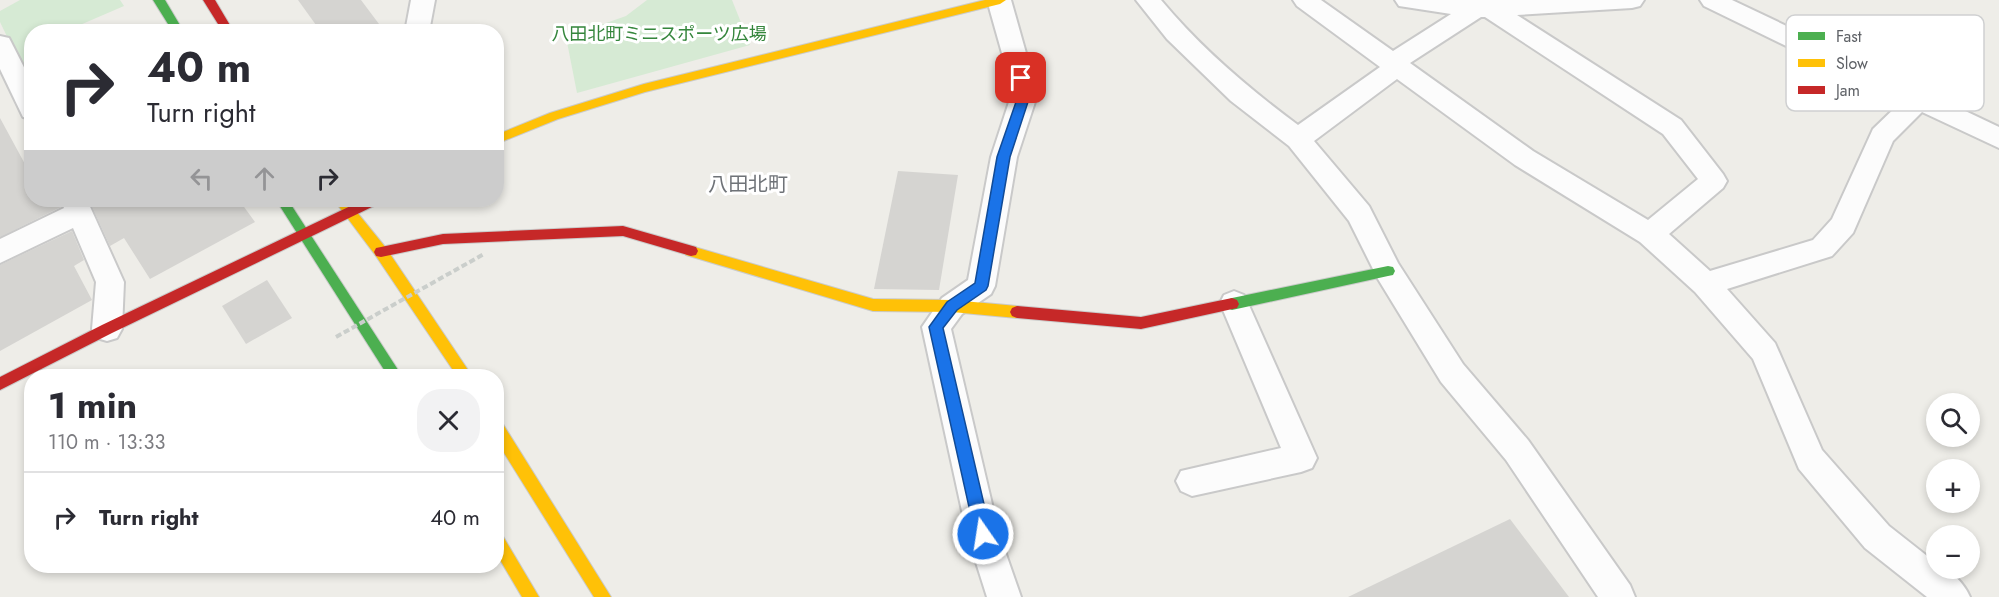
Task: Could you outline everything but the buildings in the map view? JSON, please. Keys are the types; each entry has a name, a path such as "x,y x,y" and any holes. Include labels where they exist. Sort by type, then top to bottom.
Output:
{"street":[{"path":"159,0 174,24"},
{"path":"208,0 224,24"},
{"path":"418,24 423,0"},
{"path":"504,136 531,123 693,75 1000,0 1021,78 1022,102 1004,157 981,286 952,306 936,327 983,534 1004,597"},
{"path":"1148,0 1175,33 1240,95 1298,139 1359,214 1388,271 1452,373 1517,450 1618,597"},
{"path":"1305,0 1524,158 1650,234 1705,284 1766,352 1810,459 1877,537 1953,597"},
{"path":"1407,0 1470,6 1632,0"},
{"path":"1712,0 1786,36"},
{"path":"1298,139 1470,6"},
{"path":"1470,6 1672,127 1714,181 1650,234"},
{"path":"0,44 24,94"},
{"path":"1705,284 1822,248 1843,225 1882,136 1908,111"},
{"path":"1942,111 1999,138"},
{"path":"0,252 75,207"},
{"path":"77,207 110,282 107,329"},
{"path":"287,207 391,369"},
{"path":"345,207 381,252 460,369"},
{"path":"29,369 304,232 359,207"},
{"path":"381,252 443,239 623,231 873,305 952,306 1141,323 1388,271"},
{"path":"1192,481 1301,458 1234,303"},
{"path":"0,384 24,372"},
{"path":"504,439 603,597"},
{"path":"504,551 531,597"}],"path":[{"path":"336,337 484,254"}],"green space":[{"path":"20,0 120,0 124,6 82,24 24,24 24,72 0,22 0,11"},
{"name":"八田北町ミニスポーツ広場","path":"647,0 732,0 750,45 577,93 566,37 626,16"}],"traffic: fast":[{"path":"159,0 174,24"},
{"path":"286,207 391,369"},
{"path":"1232,304 1388,271"}],"traffic: slow":[{"path":"504,137 554,116 644,88 1000,0"},
{"path":"346,207 381,252 460,369"},
{"path":"691,251 873,305 952,306 1017,312"},
{"path":"504,439 603,597"},
{"path":"504,551 531,597"}],"traffic: jam":[{"path":"209,0 224,24"},
{"path":"29,369 360,207"},
{"path":"381,252 443,239 623,231 691,251"},
{"path":"1017,312 1141,323 1232,304"},
{"path":"0,384 24,372"}],"district":[{"name":"八田北町","path":"748,184"}],"route":[{"path":"983,534 936,327 952,306 981,286 1004,157 1022,102 1021,78"}]}
